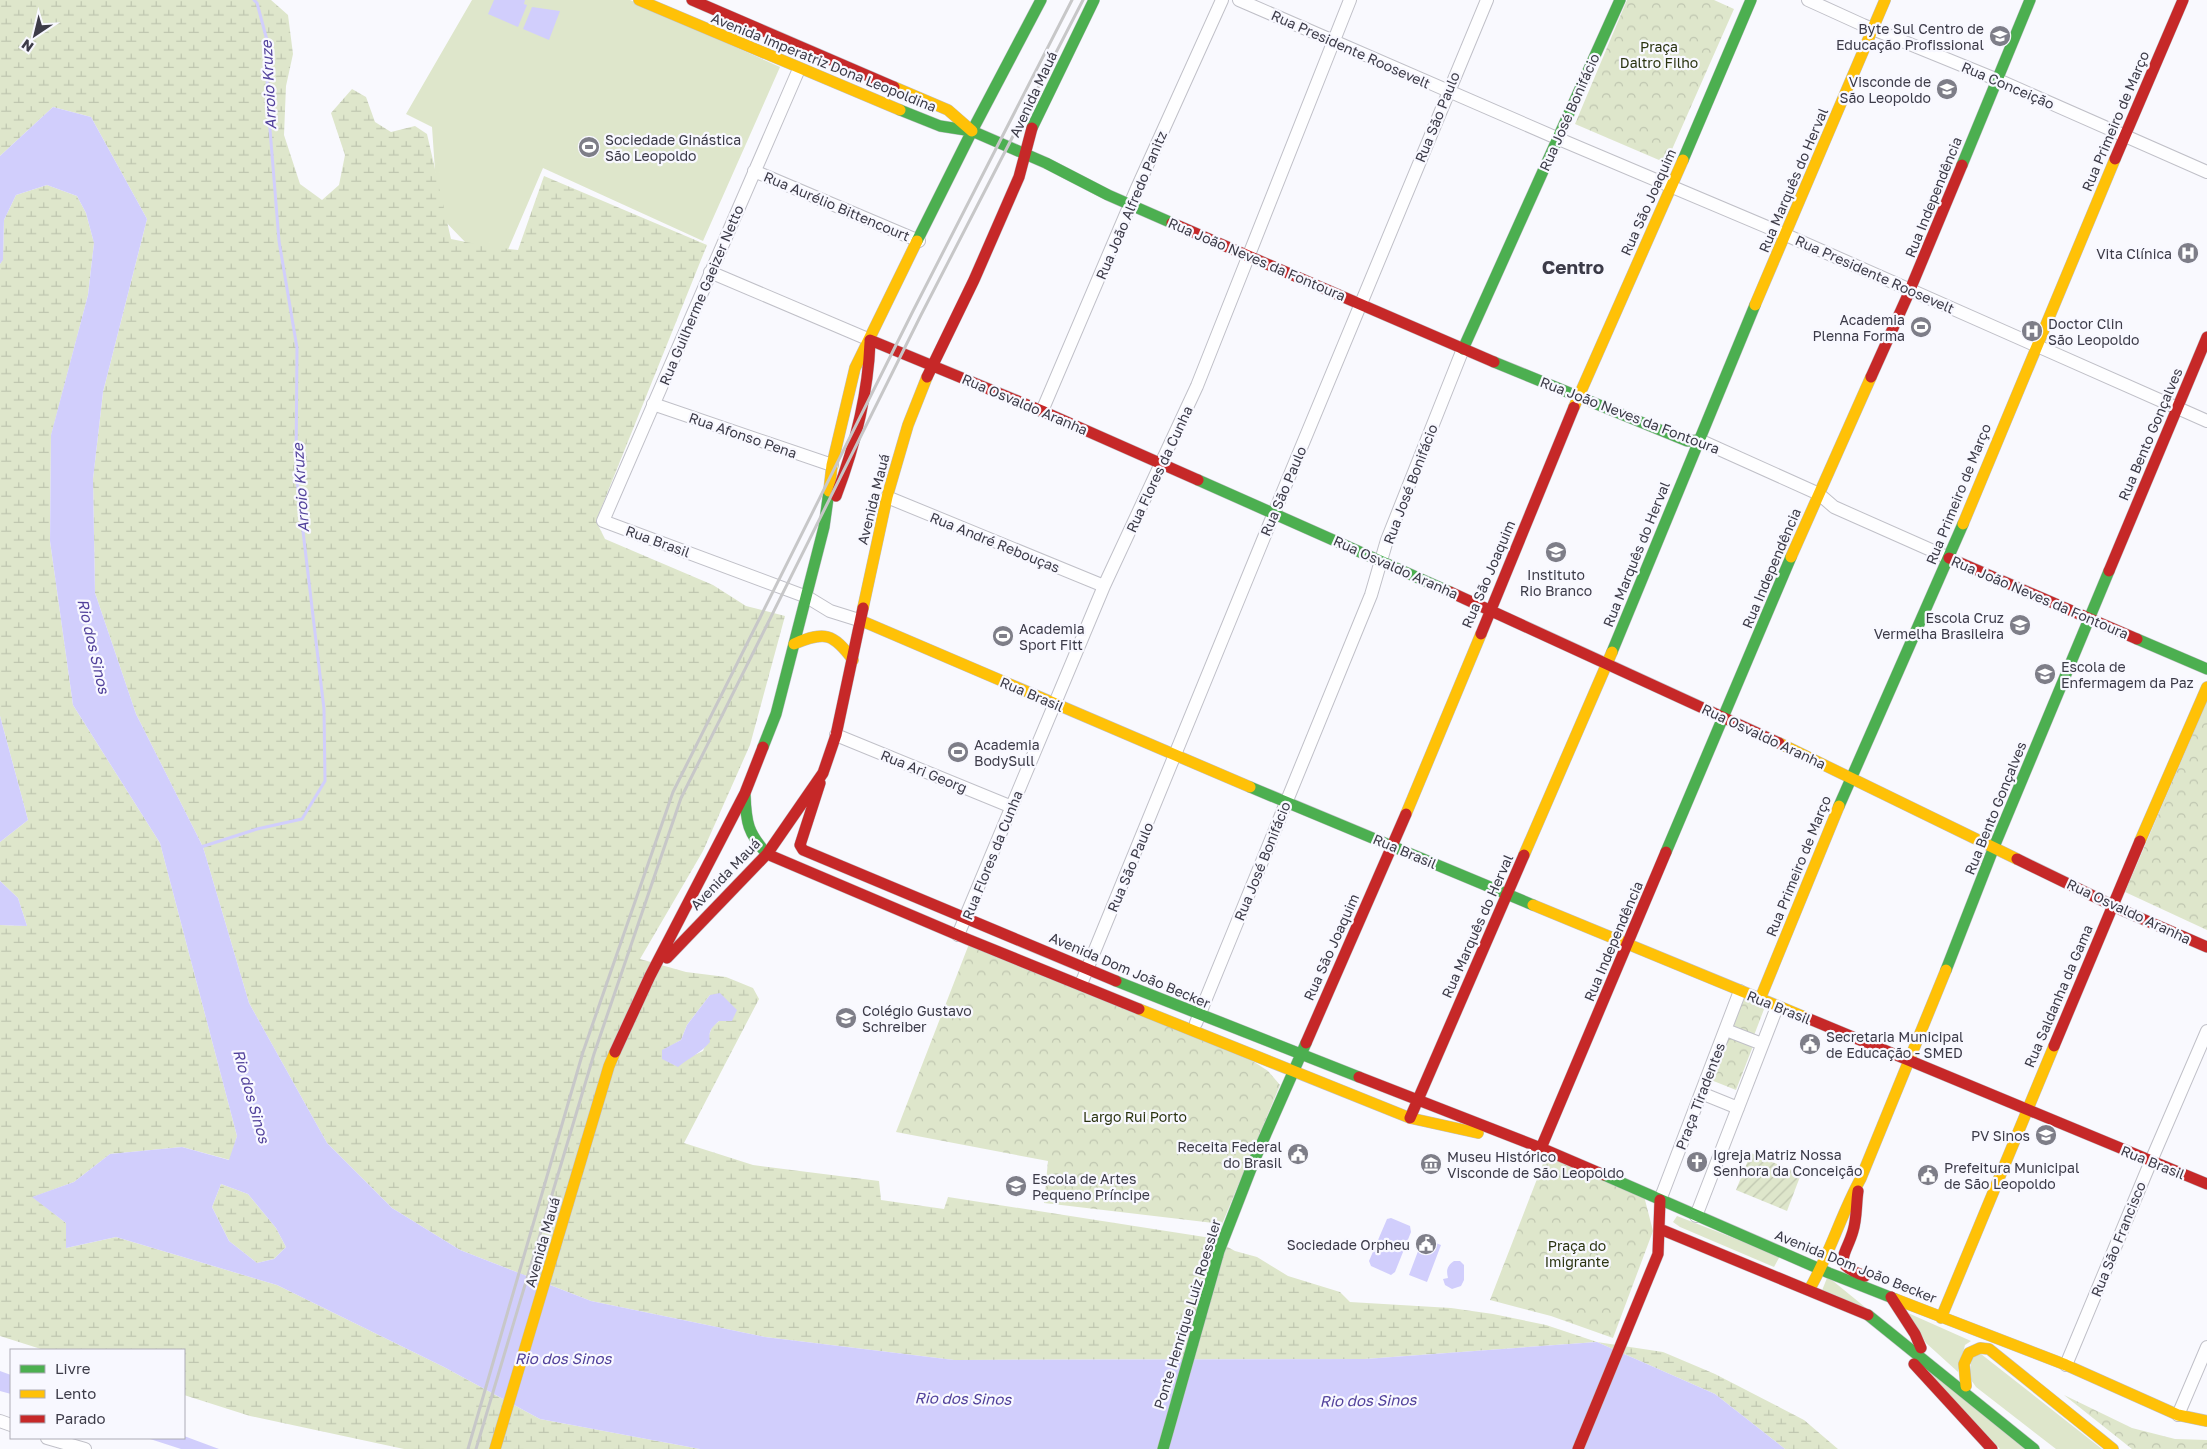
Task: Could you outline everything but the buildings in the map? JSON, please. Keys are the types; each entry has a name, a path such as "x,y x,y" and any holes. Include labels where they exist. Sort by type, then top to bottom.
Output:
{"street":[{"name":"Avenida Imperatriz Dona Leopoldina","path":"639,0 799,69 940,126 972,131 1023,153"},
{"name":"Avenida Imperatriz Dona Leopoldina","path":"692,0 948,110 972,131"},
{"name":"Avenida Mauá","path":"495,1449 535,1320 609,1066 650,976 745,793 776,714 824,527 832,466 855,368 972,131 1041,0"},
{"name":"Avenida Mauá","path":"650,976 767,854 823,773 836,735 862,621 887,497 908,425 932,364 974,280 1020,177 1023,153 1030,132 1094,0"},
{"name":"Rua João Alfredo Panitz","path":"1042,411 1130,204 1222,0"},
{"name":"Rua Presidente Roosevelt","path":"1239,0 1786,235 2207,421"},
{"name":"Rua Flores da Cunha","path":"958,936 1104,586 1197,386 1350,0"},
{"name":"Rua São Paulo","path":"1082,984 1486,0"},
{"name":"Rua José Bonifácio","path":"1193,1030 1371,595 1387,540 1464,349 1620,0"},
{"name":"Rua São Joaquim","path":"1254,1161 1393,846 1489,609 1579,396 1672,187 1751,0"},
{"name":"Rua Conceição","path":"1808,0 1873,29 1998,80 2207,172"},
{"name":"Rua Marquês do Herval","path":"1410,1118 1607,663 1885,0"},
{"name":"Rua Independência","path":"1542,1148 1819,494 1910,290 2030,0"},
{"name":"Rua Primeiro de Março","path":"1760,999 1850,778 1949,558 2036,346 2183,0"},
{"name":"Rua Guilherme Gaeizer Netto","path":"603,521 799,69"},
{"name":"Rua João Neves da Fontoura","path":"1023,153 1130,204 1464,349 1687,441 1699,440 1819,494 1834,507 2207,669"},
{"name":"Rua Aurélio Bittencourt","path":"754,170 919,241"},
{"name":"Rua Osvaldo Aranha","path":"710,272 1042,411 1381,560 1724,717 2112,905 2207,948"},
{"name":"Rua Bento Gonçalves","path":"1809,1290 1821,1269 1845,1207 1861,1178 1994,847 2207,337"},
{"name":"Avenida Mauá","path":"824,527 849,460 870,371 870,340"},
{"name":"Rua Afonso Pena","path":"653,404 832,466"},
{"name":"Rua André Rebouças","path":"887,497 1104,586"},
{"name":"Rua Brasil","path":"603,521 807,597 830,611 862,621 1285,802 2207,1184"},
{"path":"794,644 814,635 826,635 841,642 853,660"},
{"name":"Rua Saldanha da Gama","path":"1943,1314 2112,905 2207,687"},
{"name":"Rua Ari Georg","path":"836,735 1012,807"},
{"name":"Avenida Dom João Becker","path":"823,773 801,848 1199,1015 1542,1148 1821,1269 1892,1298 1943,1314 2178,1416 2207,1422"},
{"path":"745,793 746,823 749,834 767,854"},
{"name":"Avenida Dom João Becker","path":"767,854 958,936 1082,984 1410,1118 1523,1142"},
{"name":"Praça Tiradentes","path":"1660,1200 1740,991"},
{"path":"1660,1229 1671,1215 1677,1213 1696,1216 1777,1007"},
{"path":"1726,1030 1762,1044"},
{"name":"Rua São Francisco","path":"2066,1366 2150,1161 2207,1031"},
{"path":"1701,1093 1738,1108"},
{"name":"Ponte Henrique Luiz Roessler","path":"1163,1449 1219,1251 1254,1161"},
{"path":"1861,1178 1854,1226 1851,1238 1844,1250 1843,1261 1848,1269 1930,1301 1943,1314"},
{"path":"1578,1449 1658,1254 1660,1200"},
{"path":"1660,1229 1866,1314 2034,1449"},
{"path":"1658,1254 1683,1238"},
{"path":"1790,1282 1785,1272 1789,1262 1795,1258"},
{"path":"1840,1277 1966,1386 2046,1449"},
{"path":"1875,1280 1892,1298 1916,1334 1922,1348"},
{"path":"1930,1301 1951,1293"},
{"path":"1873,1319 1992,1449"},
{"path":"1966,1386 1962,1372 1967,1356 1973,1349 1982,1347 1989,1349 2113,1449"},
{"path":"2178,1416 2207,1347"},
{"path":"52,1442 85,1449"}],"green space":[{"path":"0,0 271,0 288,15 293,54 286,86 284,135 300,184 322,200 339,185 345,155 331,113 352,89 366,97 375,122 391,132 415,126 427,134 451,239 518,250 544,176 707,245 596,521 605,539 713,585 746,606 785,616 750,745 703,851 640,959 686,972 726,977 753,988 759,999 684,1143 753,1165 879,1181 881,1200 944,1209 948,1197 1211,1238 1235,1251 1257,1257 1288,1276 1340,1292 1350,1302 1451,1308 1493,1314 1546,1325 1597,1342 1365,1359 954,1360 765,1337 591,1301 460,1250 392,1208 327,1143 249,1003 203,847 136,714 95,593 93,479 103,392 147,219 91,117 53,107 0,156","holes":["710,995 719,1021 712,1027 703,1051 690,1057 678,1066 662,1051 681,1040 687,1025"]},
{"name":"Sociedade Ginástica São Leopoldo","path":"472,0 630,0 780,67 703,241 543,168 497,275 438,214 432,127 406,114"},
{"name":"Praça Daltro Filho","path":"1627,0 1714,0 1734,9 1666,163 1575,124"},
{"path":"47,185 77,196 86,213 94,243 88,295 51,436 50,541 73,705 160,843 237,1136 230,1160 182,1147 110,1154 74,1182 33,1197 66,1223 66,1248 116,1237 277,1285 444,1367 540,1419 700,1449 404,1449 250,1416 185,1395 185,1349 41,1349 0,1336 0,925 27,926 18,898 0,881 0,842 28,820 0,716 0,264 3,259 4,220 16,195"},
{"path":"2207,701 2207,930 2125,892"},
{"name":"Largo Rui Porto","path":"969,944 1248,1058 1268,1071 1280,1085 1222,1224 1044,1203 1048,1161 896,1132"},
{"path":"1744,996 1766,1004 1753,1038 1731,1030"},
{"path":"1728,1036 1753,1046 1736,1090 1711,1080"},
{"path":"1751,1153 1801,1174 1787,1211 1736,1190"},
{"name":"Praça do Imigrante","path":"1546,1156 1644,1196 1653,1231 1613,1338 1551,1316 1490,1300"},
{"path":"221,1184 248,1194 276,1228 286,1247 274,1259 257,1263 229,1241 212,1207"},
{"path":"1677,1216 1780,1256 1774,1267 1680,1227 1673,1222"},
{"path":"1827,1278 1833,1281 1871,1312 1821,1293"},
{"path":"1908,1313 1971,1341 1965,1345 1958,1372 1926,1343"},
{"path":"1597,1342 1663,1352 1715,1374 1804,1420 1838,1449 1785,1449 1715,1394"},
{"path":"1903,1347 2027,1449 2000,1449"},
{"path":"1981,1354 2102,1449 2056,1449 1976,1387 1969,1377 1972,1357"},
{"path":"2064,1395 2132,1428 2175,1439 2207,1440 2207,1449 2132,1449"}],"water":[{"path":"494,0 525,0 524,4 527,5 518,27 488,14"},
{"path":"532,7 560,11 549,40 523,29"},
{"name":"Rio dos Sinos","path":"53,107 91,117 147,219 103,392 93,479 95,593 136,714 203,847 249,1003 327,1143 392,1208 460,1250 591,1301 765,1337 954,1360 1365,1359 1597,1342 1715,1394 1785,1449 700,1449 540,1419 444,1367 277,1285 116,1237 66,1248 66,1223 32,1197 74,1182 110,1154 182,1147 229,1160 237,1136 160,843 73,705 50,541 51,435 88,295 94,243 86,213 77,196 47,185 16,195 4,220 3,260 0,264 0,156","holes":["221,1184 248,1194 276,1228 286,1247 274,1259 257,1263 229,1241 212,1207"]},
{"path":"0,716 28,820 0,842"},
{"path":"0,881 18,898 27,926 0,925"},
{"path":"720,993 737,1010 732,1021 719,1021 711,1030 709,1035 710,1042 678,1067 662,1059 662,1050 681,1040 687,1025 710,995"},
{"path":"1391,1218 1410,1226 1411,1232 1395,1272 1391,1275 1371,1266 1369,1261 1387,1219"},
{"path":"1423,1238 1441,1245 1427,1282 1409,1275"},
{"path":"1454,1261 1460,1261 1464,1265 1464,1280 1461,1286 1452,1289 1445,1285 1443,1279 1448,1278 1448,1268"},
{"path":"0,1371 10,1375 10,1394 0,1391"},
{"path":"185,1436 219,1449 181,1449 150,1439 185,1439"}],"waterway":[{"name":"Arroio Kruze","path":"201,847 257,829 302,819 325,781 324,709 296,472 297,348 279,241 267,92 268,44 257,3 254,0"}],"railway":[{"path":"468,1449 583,1052 673,792 913,311 1072,0"},
{"path":"476,1449 594,1054 681,798 921,315 1083,0"}],"traffic: fast":[{"path":"917,241 1041,0"},
{"path":"1032,128 1094,0"},
{"path":"1463,349 1620,0"},
{"path":"1683,160 1751,0"},
{"path":"1962,165 2030,0"},
{"path":"900,110 940,126 972,131 1046,163 1108,195 1172,223"},
{"path":"1612,652 1755,305"},
{"path":"1494,362 1687,441 1699,440"},
{"path":"1198,480 1450,592"},
{"path":"763,747 776,714 824,527 829,491"},
{"path":"1839,806 1963,524"},
{"path":"1666,852 1791,557"},
{"path":"1946,970 1994,847 2109,571"},
{"path":"2137,639 2207,669"},
{"path":"1250,787 1533,905"},
{"path":"745,795 749,827 767,854"},
{"path":"1116,981 1359,1077"},
{"path":"1163,1449 1219,1251 1254,1161 1306,1043"},
{"path":"1604,1175 1829,1273 1895,1299"},
{"path":"1868,1315 2034,1449"}],"traffic: slow":[{"path":"639,0 900,110"},
{"path":"1755,305 1885,0"},
{"path":"894,87 948,110 972,131"},
{"path":"1963,524 2115,159"},
{"path":"1574,407 1683,160"},
{"path":"829,491 832,465 855,368 917,241"},
{"path":"863,608 887,497 908,425 927,377"},
{"path":"1791,557 1871,377"},
{"path":"862,621 1250,787"},
{"path":"1406,814 1481,634"},
{"path":"794,644 813,637 828,637 840,644 853,660"},
{"path":"1524,855 1612,652"},
{"path":"2140,841 2207,687"},
{"path":"1779,743 2017,859"},
{"path":"1760,999 1839,806"},
{"path":"1533,905 1807,1018"},
{"path":"1809,1290 1861,1178 1946,970"},
{"path":"1139,1009 1410,1118 1478,1133"},
{"path":"1941,1318 2054,1046"},
{"path":"495,1449 609,1066 615,1052"},
{"path":"1895,1299 2066,1365 2178,1415 2207,1421"},
{"path":"1966,1386 1964,1364 1969,1353 1980,1348 1989,1349 2113,1449"}],"traffic: jam":[{"path":"692,0 894,87"},
{"path":"2115,159 2183,0"},
{"path":"927,377 974,280 1019,177 1032,128"},
{"path":"1871,377 1907,297 1962,165"},
{"path":"1172,223 1494,362"},
{"path":"2109,571 2207,337"},
{"path":"870,340 1042,411 1198,480"},
{"path":"836,496 859,420 867,381 870,342"},
{"path":"1481,634 1574,407"},
{"path":"1949,558 2137,639"},
{"path":"1450,592 1779,743"},
{"path":"667,958 767,854 823,773 836,735 863,608"},
{"path":"615,1052 650,976 745,793 763,747"},
{"path":"820,783 800,845 803,850 1116,981"},
{"path":"1306,1043 1406,814"},
{"path":"2054,1046 2140,841"},
{"path":"1541,1148 1666,852"},
{"path":"767,854 967,939 1139,1009"},
{"path":"1410,1118 1524,855"},
{"path":"2017,859 2124,911 2207,947"},
{"path":"1807,1018 2207,1184"},
{"path":"1359,1077 1541,1148 1604,1175"},
{"path":"1858,1191 1854,1226 1843,1258 1847,1267 1865,1276"},
{"path":"1578,1449 1658,1254 1660,1200"},
{"path":"1660,1229 1868,1315"},
{"path":"1891,1297 1915,1334 1921,1348"},
{"path":"1914,1364 1992,1449"}],"place":[{"name":"Byte Sul Centro de Educação Profissional","path":"2000,36"},
{"name":"Visconde de São Leopoldo","path":"1947,89"},
{"name":"Sociedade Ginástica São Leopoldo","path":"589,147"},
{"name":"Vita Clínica","path":"2188,253"},
{"name":"Academia Plenna Forma","path":"1921,327"},
{"name":"Doctor Clin São Leopoldo","path":"2032,331"},
{"name":"Instituto Rio Branco","path":"1556,552"},
{"name":"Escola Cruz Vermelha Brasileira","path":"2020,625"},
{"name":"Academia Sport Fitt","path":"1003,636"},
{"name":"Escola de Enfermagem da Paz","path":"2045,674"},
{"name":"Academia BodySull","path":"958,752"},
{"name":"Colégio Gustavo Schreiber","path":"846,1018"},
{"name":"Secretaria Municipal de Educação - SMED","path":"1810,1044"},
{"name":"PV Sinos","path":"2046,1135"},
{"name":"Receita Federal do Brasil","path":"1298,1154"},
{"name":"Igreja Matriz Nossa Senhora da Conceição","path":"1697,1162"},
{"name":"Museu Histórico Visconde de São Leopoldo","path":"1431,1164"},
{"name":"Prefeitura Municipal de São Leopoldo","path":"1928,1175"},
{"name":"Escola de Artes Pequeno Príncipe","path":"1016,1186"},
{"name":"Sociedade Orpheu","path":"1426,1244"}],"district":[{"name":"Centro","path":"1573,266"}]}
